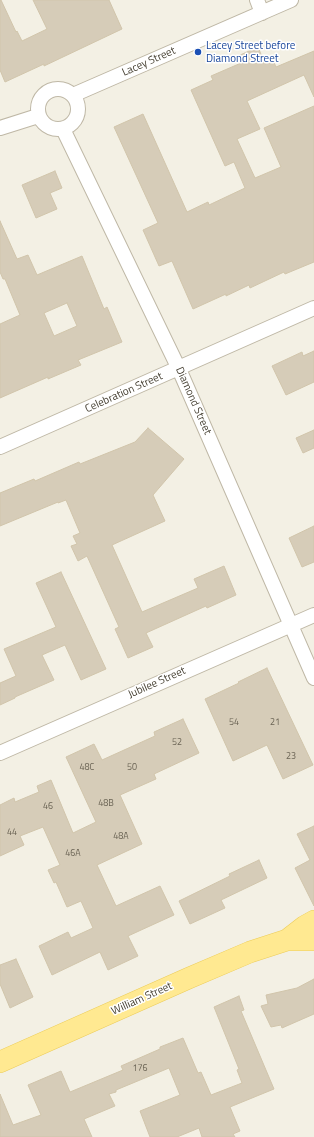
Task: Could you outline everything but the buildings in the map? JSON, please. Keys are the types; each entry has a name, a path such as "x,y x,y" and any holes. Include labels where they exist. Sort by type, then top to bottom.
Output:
{"main road":[{"name":"William Street","path":"287,940 314,921"},
{"name":"William Street","path":"0,1062 210,968 250,952 287,940 314,940"}],"street":[{"name":"Lacey Street","path":"74,95 259,6 291,0"},
{"path":"53,89 63,89 74,95 79,109 76,120 69,126 63,129 54,129 44,124 38,116 38,104 44,94 53,89"},
{"path":"0,128 38,116"},
{"name":"Diamond Street","path":"63,129 179,369 314,678"},
{"name":"Celebration Street","path":"0,447 314,308"},
{"name":"Jubilee Street","path":"0,753 314,615"}],"place":[{"name":"Lacey Street before Diamond Street","path":"198,52"}]}
